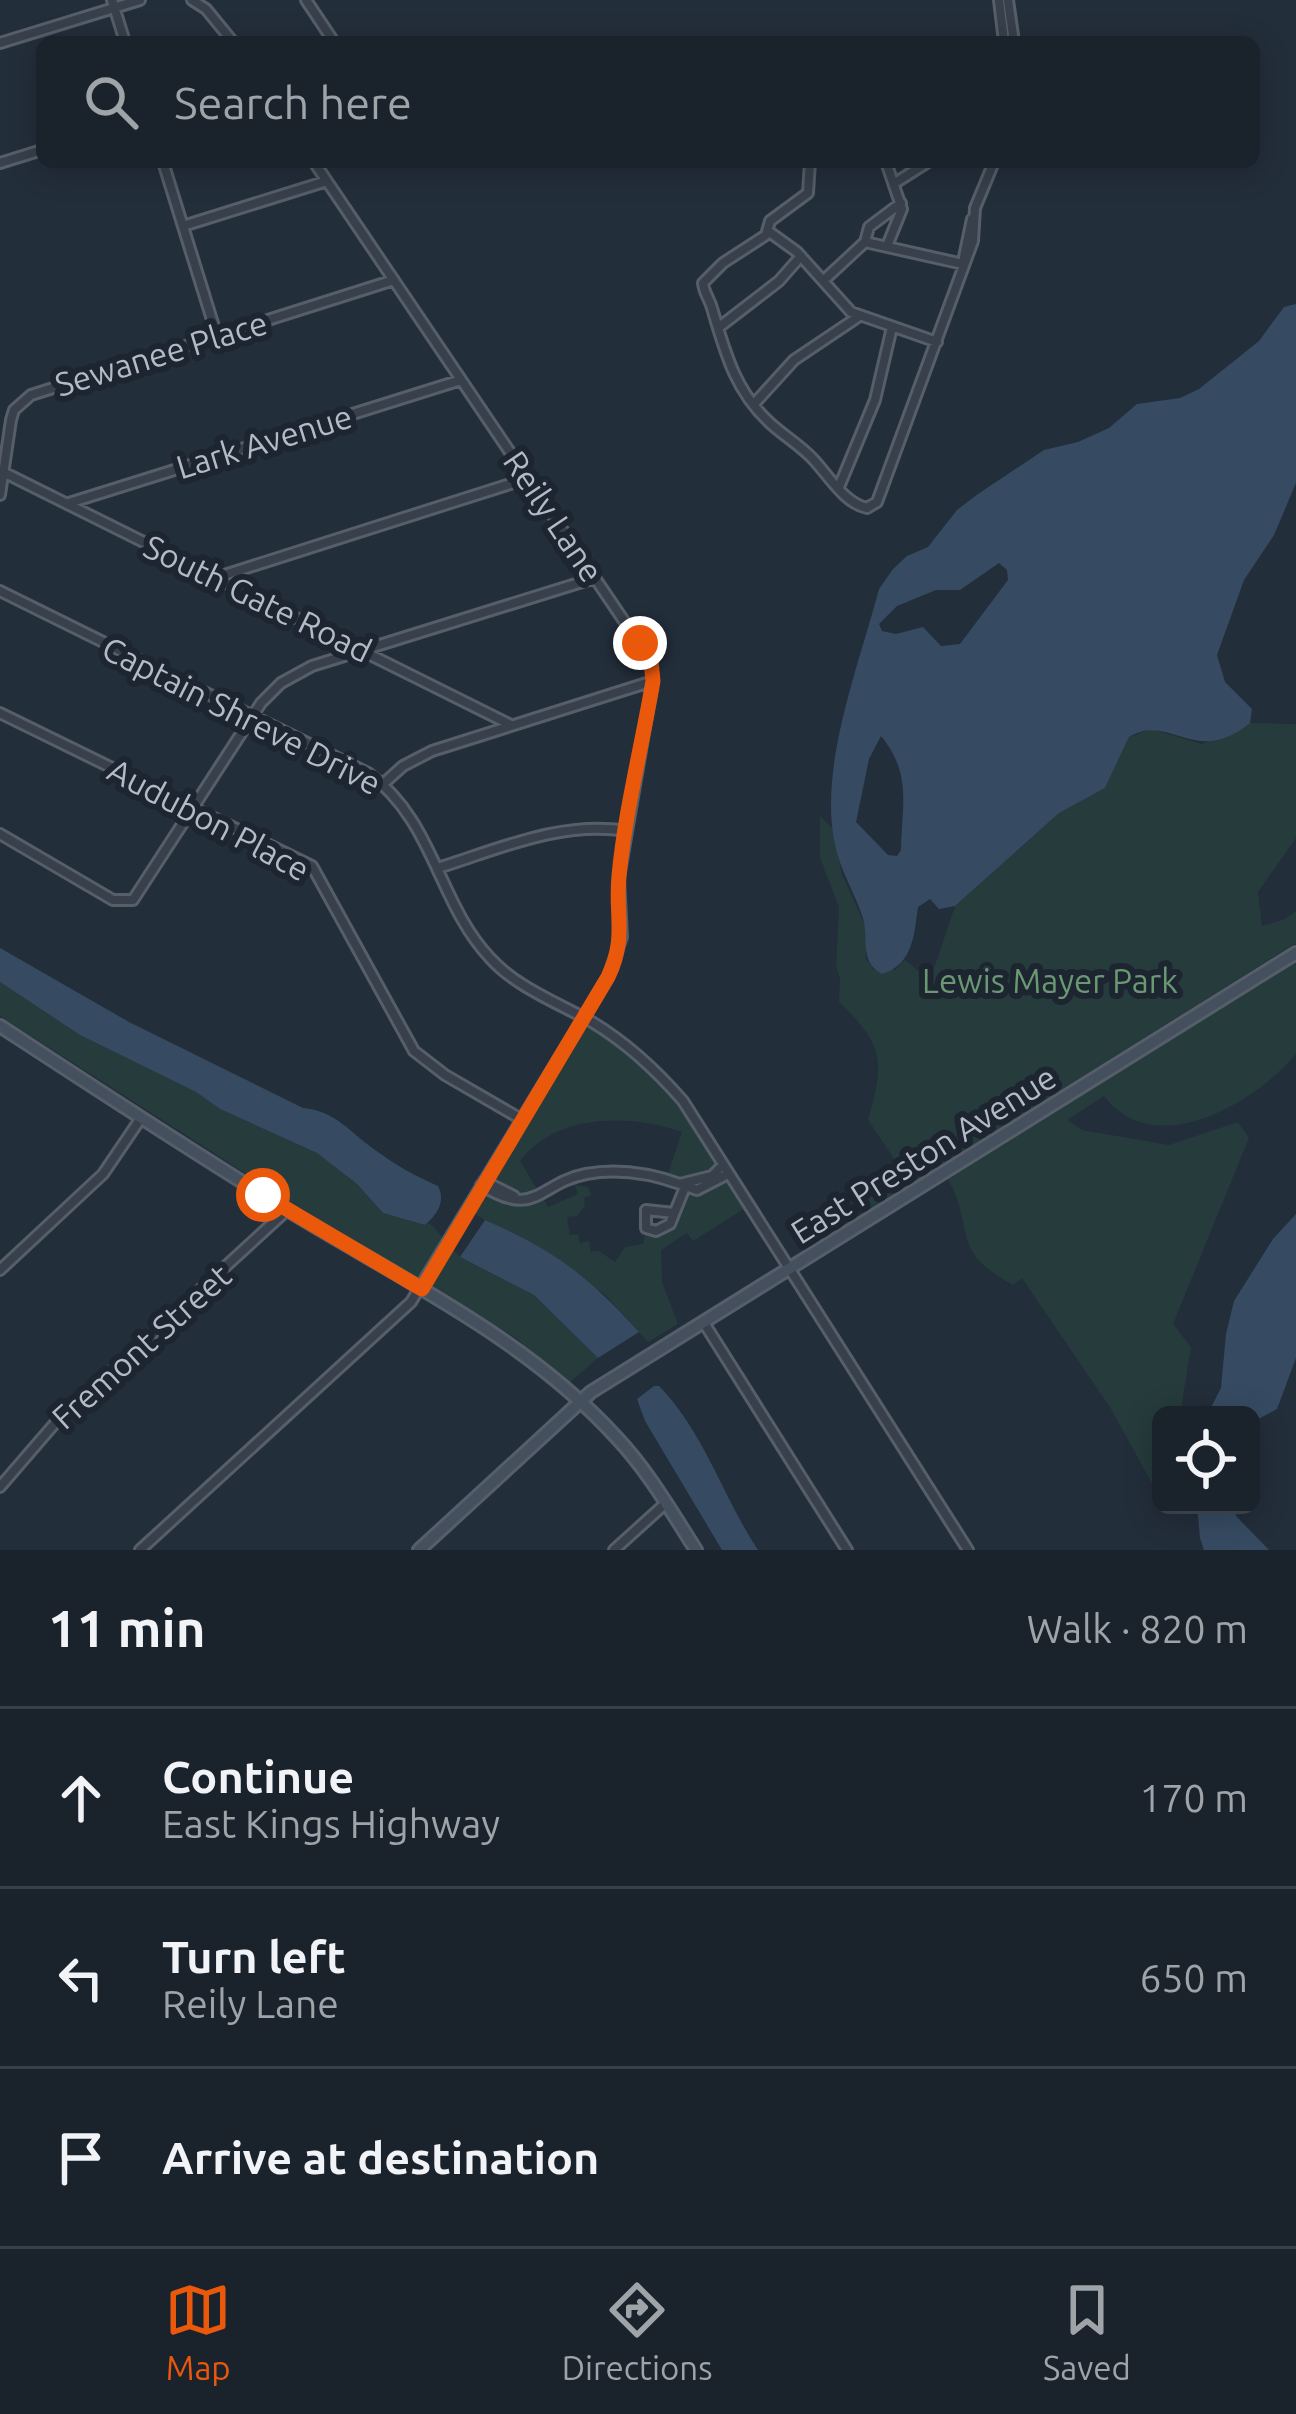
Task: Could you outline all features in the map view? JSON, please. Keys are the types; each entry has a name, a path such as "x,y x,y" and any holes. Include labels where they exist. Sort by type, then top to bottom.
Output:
{"street":[{"path":"0,44 113,4 140,0"},
{"path":"192,0 228,36"},
{"path":"306,0 330,36"},
{"path":"1003,0 1004,36"},
{"path":"1003,0 1012,36"},
{"path":"113,4 123,36"},
{"path":"0,164 36,152"},
{"path":"165,168 217,336"},
{"name":"Reily Lane","path":"318,168 646,651 653,681"},
{"path":"810,168 808,194 770,221 768,231 703,283 728,364 754,404 768,422 805,449 854,505 867,508 876,504 937,343 973,241 975,208 992,168"},
{"path":"886,246 902,213 889,168"},
{"path":"895,183 919,168"},
{"path":"183,226 327,181"},
{"path":"823,281 866,242 869,227 901,203"},
{"path":"768,231 801,256 844,306 937,343"},
{"path":"866,242 964,265"},
{"path":"718,328 779,281 801,256"},
{"name":"Sewanee Place","path":"0,495 14,410 31,395 394,280"},
{"path":"754,404 794,360 860,316"},
{"path":"839,487 874,400 892,327"},
{"name":"Lark Avenue","path":"68,503 461,380"},
{"name":"South Gate Road","path":"3,472 511,725"},
{"path":"216,577 529,478"},
{"path":"0,834 112,900 126,903 139,896 268,694 296,673 596,578"},
{"name":"Captain Shreve Drive","path":"0,591 383,784 408,811 491,960 633,1051 700,1124 968,1550"},
{"path":"140,1550 422,1289 608,977 619,950 619,878 653,681 419,756 383,784"},
{"name":"Audubon Place","path":"0,712 315,868 414,1051 445,1075 521,1119"},
{"path":"438,868 562,830 626,831"},
{"name":"East Preston Avenue","path":"419,1550 579,1402 1296,953"},
{"path":"2,1031 507,1343 619,1440 695,1550"},
{"path":"0,1270 103,1174 142,1117"},
{"path":"483,1183 501,1196 526,1201 581,1175 617,1170 683,1186 725,1169"},
{"path":"674,1213 683,1186"},
{"name":"Fremont Street","path":"0,1487 56,1422 287,1210"},
{"path":"704,1322 848,1550"},
{"path":"614,1550 666,1503"}],"green space":[{"name":"Lewis Mayer Park","path":"1250,723 1296,724 1296,838 1258,892 1262,926 1296,911 1296,943 870,1209 858,1196 900,1168 868,1120 877,1083 877,1055 865,1030 839,1002 839,907 820,858 820,816 832,828 842,874 866,927 866,959 874,970 895,970 905,960 930,980 955,906 1059,813 1105,788 1129,737 1151,729 1202,744"},
{"path":"1296,961 1296,1054 1256,1090 1204,1118 1177,1125 1150,1124 1125,1115 1104,1096 1067,1120 1082,1130 1169,1145 1238,1122 1249,1138 1173,1324 1191,1347 1181,1406 1152,1406 1152,1483 1111,1409 1022,1278 1013,1285 992,1272 971,1249 947,1178"},
{"path":"0,982 80,1035 196,1092 220,1109 317,1153 357,1184 383,1213 430,1223 460,1257 534,1295 598,1358 569,1383 516,1338 295,1205 0,1016"},
{"path":"581,1017 646,1064 685,1101 711,1146 717,1171 695,1183 670,1181 668,1174 682,1132 662,1126 595,1122 554,1134 520,1161 548,1207 578,1194 575,1185 588,1187 591,1195 584,1198 585,1206 577,1216 567,1217 570,1235 578,1234 580,1243 589,1241 591,1252 599,1251 615,1262 625,1247 643,1244 646,1228 665,1229 685,1187 691,1190 723,1177 744,1209 693,1241 687,1233 661,1250 662,1282 678,1324 648,1342 603,1293 467,1209"}],"water":[{"path":"1296,304 1296,483 1274,535 1244,580 1217,655 1225,682 1252,709 1250,723 1214,741 1157,731 1129,737 1105,788 1059,813 955,906 939,909 930,899 918,907 906,956 882,974 867,957 863,918 836,851 831,810 844,714 879,589 893,569 928,547 957,510 978,494 1044,450 1109,428 1137,404 1180,398 1199,389 1259,341 1284,307","holes":["999,563 1007,570 1008,580 960,644 941,646 923,627 896,634 882,631 879,624 897,606 936,590 960,590","881,736 897,763 903,790 897,856 888,855 856,822 869,759"]},
{"path":"0,948 129,1022 303,1108 335,1118 392,1162 438,1186 441,1202 436,1212 425,1225 383,1213 357,1184 317,1153 220,1109 196,1092 80,1035 0,982"},
{"path":"1296,1214 1296,1358 1277,1409 1260,1418 1260,1406 1212,1406 1221,1388 1234,1301 1273,1239"},
{"path":"485,1220 569,1266 639,1332 598,1358 534,1295 460,1257"},
{"path":"659,1386 689,1424 758,1550 722,1550 645,1421 637,1399"},
{"path":"1198,1514 1236,1514 1269,1550 1204,1550"}],"route":[{"path":"263,1195 422,1289 608,977 619,950 619,878 653,681 651,661 640,643"}]}
